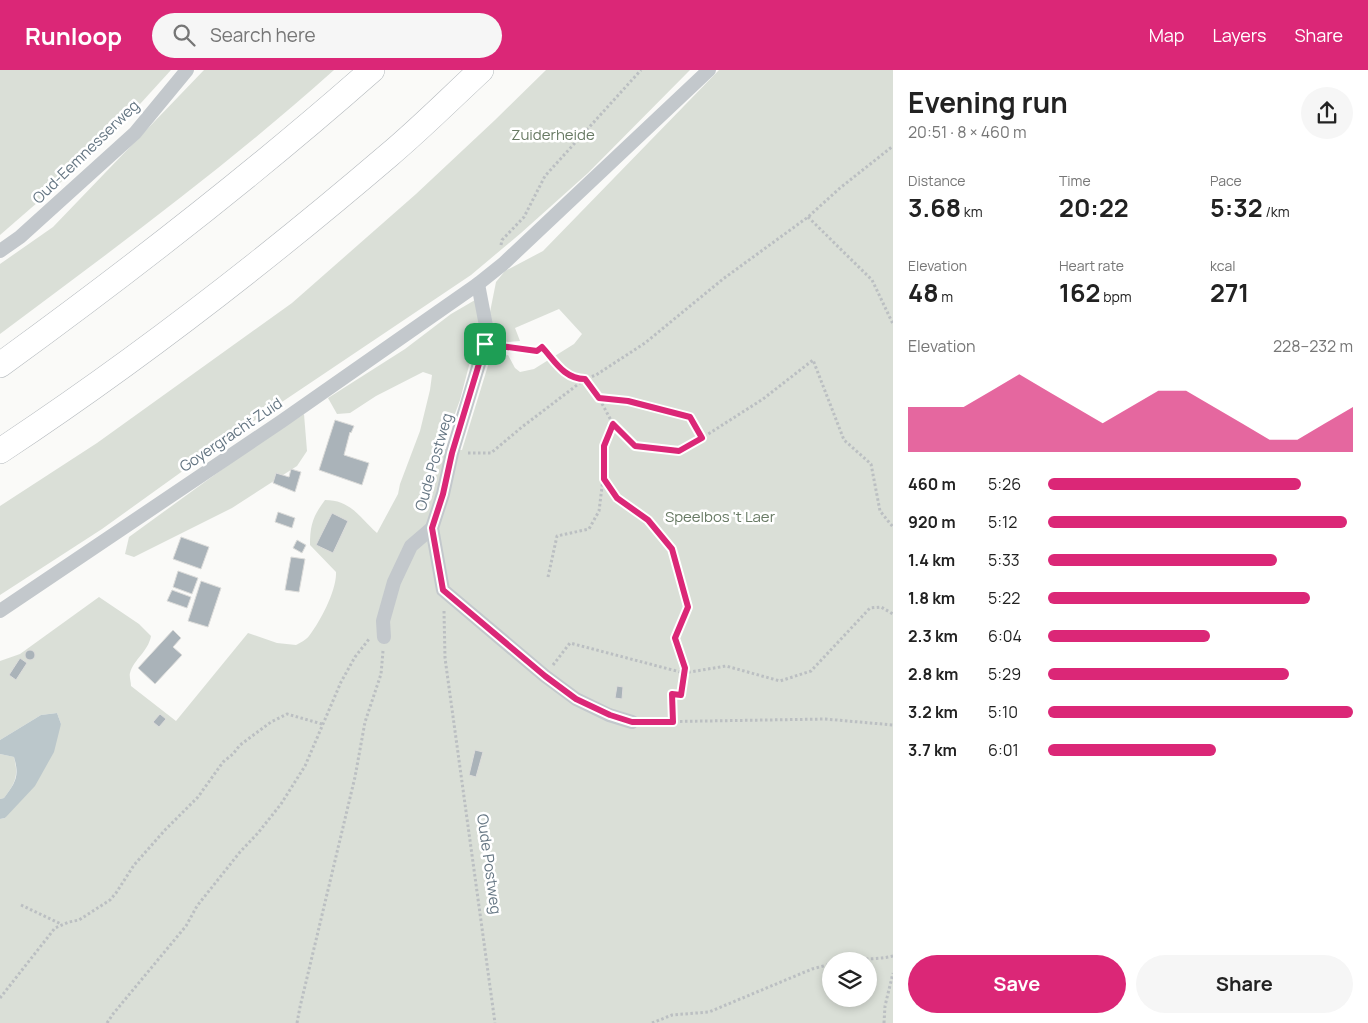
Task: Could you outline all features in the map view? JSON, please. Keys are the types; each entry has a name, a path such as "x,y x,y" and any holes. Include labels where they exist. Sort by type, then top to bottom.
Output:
{"highway":[{"path":"0,365 119,278 220,199 372,70"},
{"path":"0,451 150,346 258,262 391,153 482,70"}],"street":[{"name":"Oud-Eemnesserweg","path":"0,251 20,237 135,133 187,70"},
{"path":"478,284 503,264 709,70"},
{"name":"Oude Postweg","path":"443,590 432,528 443,494 452,453 485,344 487,331 478,284"},
{"name":"Goyergracht Zuid","path":"0,611 282,421 478,284"},
{"path":"384,637 383,621 394,582 412,546 432,528"},
{"path":"443,590 545,676 576,699 610,715 632,722"}],"lane":[{"path":"485,344 537,351 542,347"}],"path":[{"path":"503,264 499,260 502,240 524,217 545,176 641,70"},
{"path":"452,453 491,453 585,379 596,375 645,343 724,279 808,218 840,188 893,146"},
{"path":"808,218 872,280 893,324"},
{"path":"542,347 567,375 574,379 585,379"},
{"path":"585,379 599,398 613,424 635,446 679,451 763,399 813,360 844,440 871,464 880,511 893,527"},
{"path":"599,398 628,401 690,417 702,438"},
{"path":"548,577 557,536 589,529 599,512 604,479 604,446 613,424"},
{"path":"604,479 617,498 648,520 672,549 688,607 675,638 685,668 681,695 672,694 673,722"},
{"name":"Oude Postweg","path":"443,590 444,658 495,1023"},
{"path":"545,676 570,644 684,673 726,666 780,681 811,671 870,608 881,607 893,614"},
{"path":"108,1023 113,1014 186,926 197,906 281,804 305,766 341,682 355,657 383,621"},
{"path":"297,1023 355,777 365,722 381,674 384,637"},
{"path":"0,998 55,928 79,920 110,900 134,865 198,797 223,762 240,745 271,722 286,714 322,724"},
{"path":"632,722 825,719 893,725"},
{"path":"21,905 62,925"},
{"path":"877,959 893,956"},
{"path":"652,1023 672,1015 709,1012 822,966"},
{"path":"884,1023 885,1006 893,973"}],"green space":[{"path":"0,70 171,70 99,149 0,235"},
{"path":"204,70 334,70 212,173 0,334 0,264 53,227"},
{"name":"Zuiderheide","path":"546,70 690,70 588,173 471,275 230,437 102,529 0,595 0,506 97,443 292,303 416,194"},
{"name":"Speelbos 't Laer","path":"719,70 893,70 893,1023 0,1023 0,819 5,818 61,724 57,713 41,715 0,740 0,661 20,654 99,597 139,624 151,636 147,647 132,668 130,674 131,686 176,721 248,633 277,643 296,645 305,640 323,614 336,579 336,572 310,545 315,516 325,500 342,503 354,511 377,533 398,494 420,431 432,375 423,372 376,396 350,413 337,414 328,398 405,349 451,314 475,300 480,314 477,335 460,400 442,449 462,450 490,359 508,355 515,368 520,372 534,369 574,344 582,334 559,309 515,328 520,341 507,342 495,336 489,317 496,282 505,271 543,251"},
{"path":"304,414 307,451 297,466 232,508 134,557 125,554 129,537 257,444"},
{"path":"0,754 14,757 16,775 13,784 4,798 0,799"}],"shaded area":[{"path":"57,713 61,724 54,752 35,786 5,818 0,819 0,799 4,798 14,784 17,770 14,757 0,754 0,740 41,715"}],"building":[{"path":"335,420 354,426 350,432 344,455 369,463 362,485 319,470"},
{"path":"291,469 301,472 295,492 273,483 276,473 289,477"},
{"path":"278,512 295,518 292,528 275,522"},
{"path":"332,513 348,521 333,553 316,545"},
{"path":"181,537 209,547 201,569 173,559"},
{"path":"297,540 306,545 302,553 293,548"},
{"path":"291,557 305,559 299,592 285,590"},
{"path":"178,571 198,578 192,594 173,587"},
{"path":"201,581 221,588 208,627 188,621"},
{"path":"172,590 191,597 187,608 167,601"},
{"path":"173,630 181,638 173,647 182,655 155,684 138,668"},
{"path":"28,650 32,650 35,655 34,659 28,660 25,657 25,653"},
{"path":"20,658 27,663 16,680 9,675"},
{"path":"617,686 623,687 622,699 615,698"},
{"path":"160,714 166,719 159,727 153,722"},
{"path":"475,750 483,752 476,777 469,775"}],"route":[{"path":"485,344 537,351 542,347 567,375 574,379 585,379 599,398 628,401 690,417 702,438 679,451 635,446 613,424 604,446 604,479 617,498 648,520 672,549 688,607 675,638 685,668 681,695 672,694 673,722 632,722 610,715 576,699 545,676 443,590 432,528 443,494 452,453 485,344"}]}
